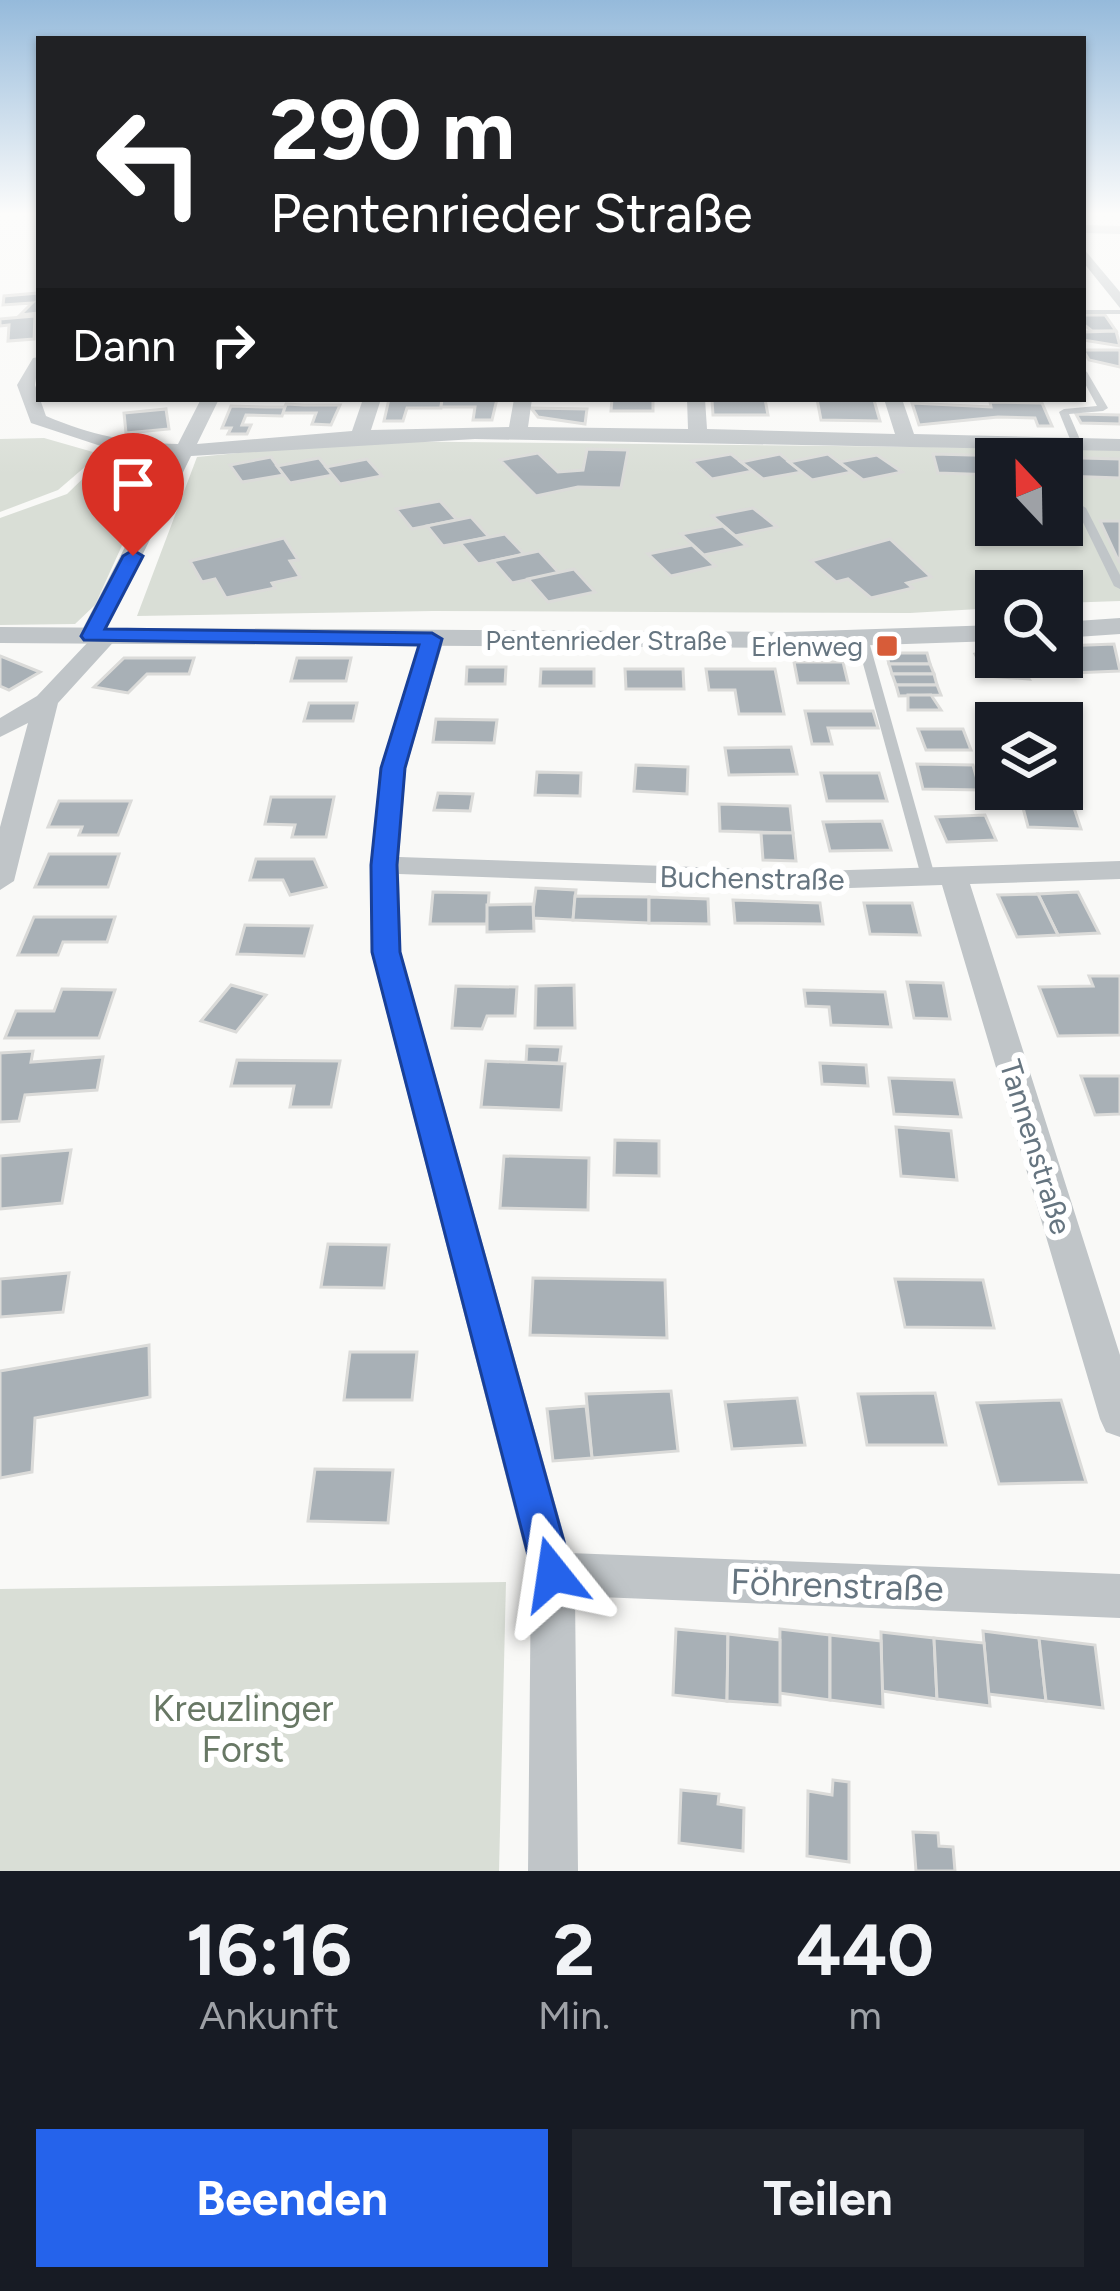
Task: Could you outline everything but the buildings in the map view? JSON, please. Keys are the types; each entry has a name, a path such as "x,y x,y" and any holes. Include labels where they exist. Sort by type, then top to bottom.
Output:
{"street":[{"path":"36,367 26,385 38,419 91,444 180,450 360,436 518,433 975,443"},
{"path":"0,729 46,701 99,636 180,450 208,402"},
{"path":"360,436 371,402"},
{"path":"518,433 523,402"},
{"path":"696,402 698,436"},
{"path":"894,402 907,442"},
{"path":"1083,444 1120,445"},
{"path":"1083,629 1120,626"},
{"name":"Pentenrieder Straße","path":"0,635 432,639 975,634"},
{"path":"432,639 393,768 384,865 386,952 553,1574 553,1870"},
{"path":"0,881 46,701"},
{"name":"Buchenstraße","path":"384,865 665,878 1120,870"},
{"name":"Tannenstraße","path":"940,875 1120,1419"},
{"name":"Föhrenstraße","path":"553,1574 1120,1596"}],"lane":[{"path":"1086,311 1119,303"},
{"path":"1075,438 1064,412 1102,408 1086,378"},
{"path":"1083,510 1120,586"},
{"path":"862,638 940,875"},
{"path":"553,1870 565,1871"}],"green space":[{"path":"44,438 100,454 58,490 0,512 0,439"},
{"path":"359,441 975,447 975,546 1083,546 1083,449 1120,449 1120,601 1083,602 1083,570 975,570 975,609 910,613 433,611 137,616 197,457"},
{"path":"116,454 158,466 95,605 75,624 0,625 0,518 67,494 106,456"},
{"name":"Kreuzlinger Forst","path":"506,1582 499,1871 0,1871 0,1589"}],"place":[{"name":"Erlenweg","path":"887,646"}],"route":[{"path":"133,556 92,636 432,639 393,768 384,865 386,952 553,1574"}]}
